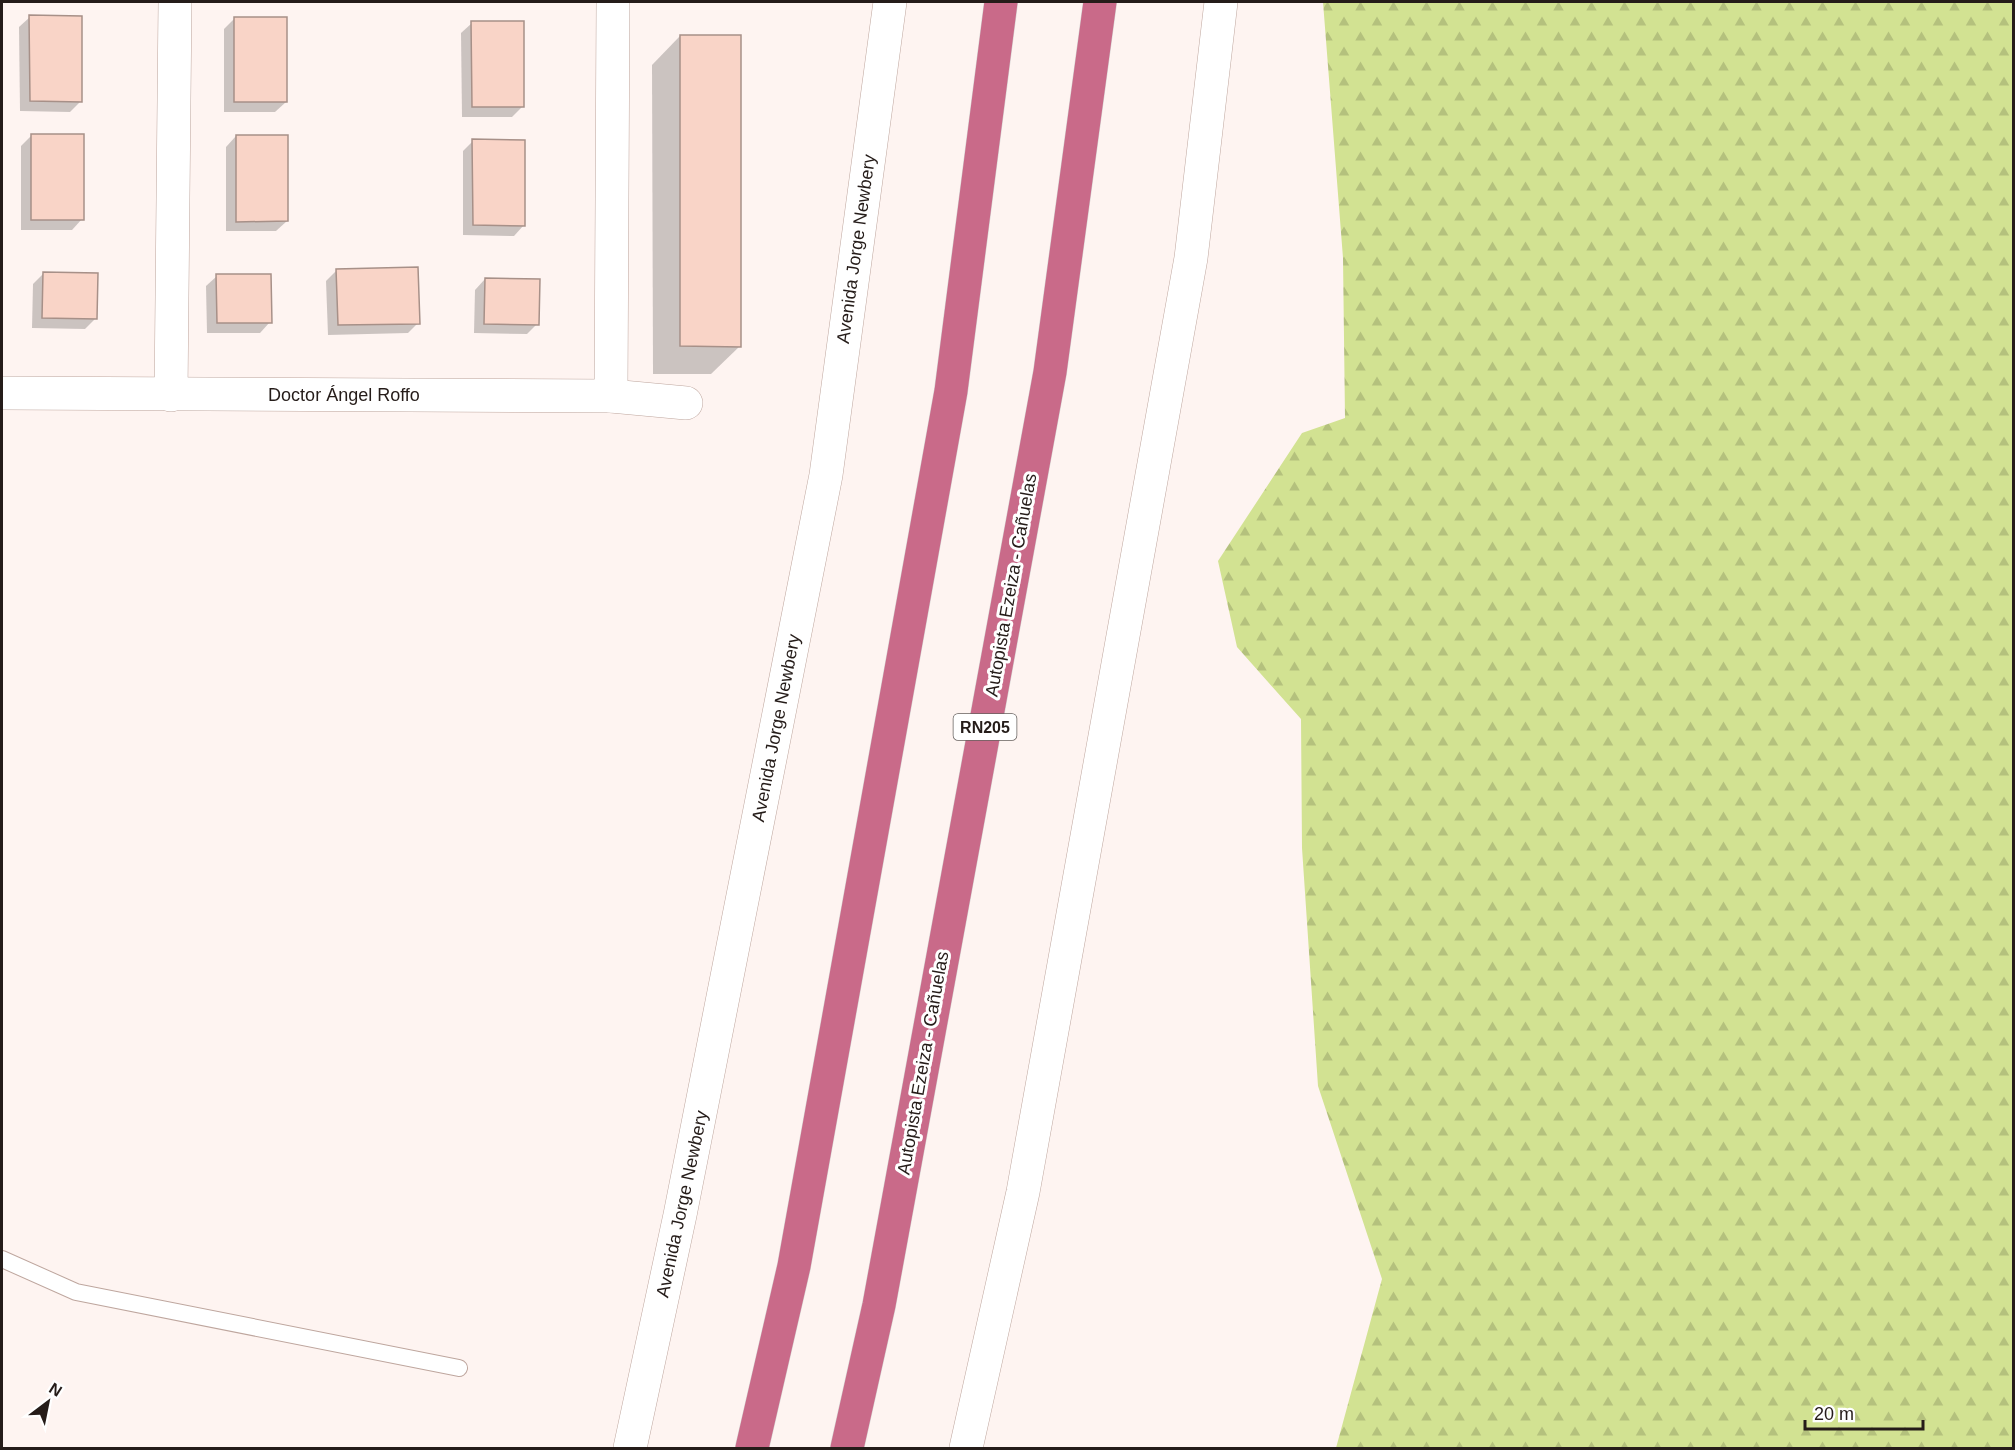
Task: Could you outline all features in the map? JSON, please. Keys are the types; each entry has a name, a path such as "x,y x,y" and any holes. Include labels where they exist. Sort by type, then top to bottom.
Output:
{"highway":[{"path":"752,1449 794,1266 951,391 1001,2"},
{"name":"Autopista Ezeiza - Cañuelas","path":"847,1449 879,1305 1050,372 1100,2"}],"street":[{"path":"171,395 175,2"},
{"path":"610,396 613,2"},
{"name":"Avenida Jorge Newbery","path":"630,1449 680,1215 826,475 890,2"},
{"path":"966,1449 1023,1192 1191,258 1221,2"},
{"name":"Doctor Ángel Roffo","path":"2,393 610,396 686,403"}],"lane":[{"path":"2,1259 76,1292 459,1368"}],"green space":[{"path":"1323,2 2013,2 2013,1448 1336,1448 1382,1279 1318,1086 1302,848 1301,719 1237,647 1218,561 1302,433 1345,418 1343,258"}],"building":[{"path":"29,15 82,16 82,102 30,101"},
{"path":"234,17 287,17 287,102 234,102"},
{"path":"471,21 524,21 524,107 472,107"},
{"path":"680,35 741,35 741,347 680,346"},
{"path":"31,134 84,134 84,220 31,220"},
{"path":"236,135 288,135 288,221 236,222"},
{"path":"472,139 525,140 525,226 473,225"},
{"path":"418,267 420,324 338,325 336,269"},
{"path":"43,272 98,273 97,319 42,318"},
{"path":"216,274 271,274 272,323 217,323"},
{"path":"485,278 540,279 539,325 484,324"}]}
